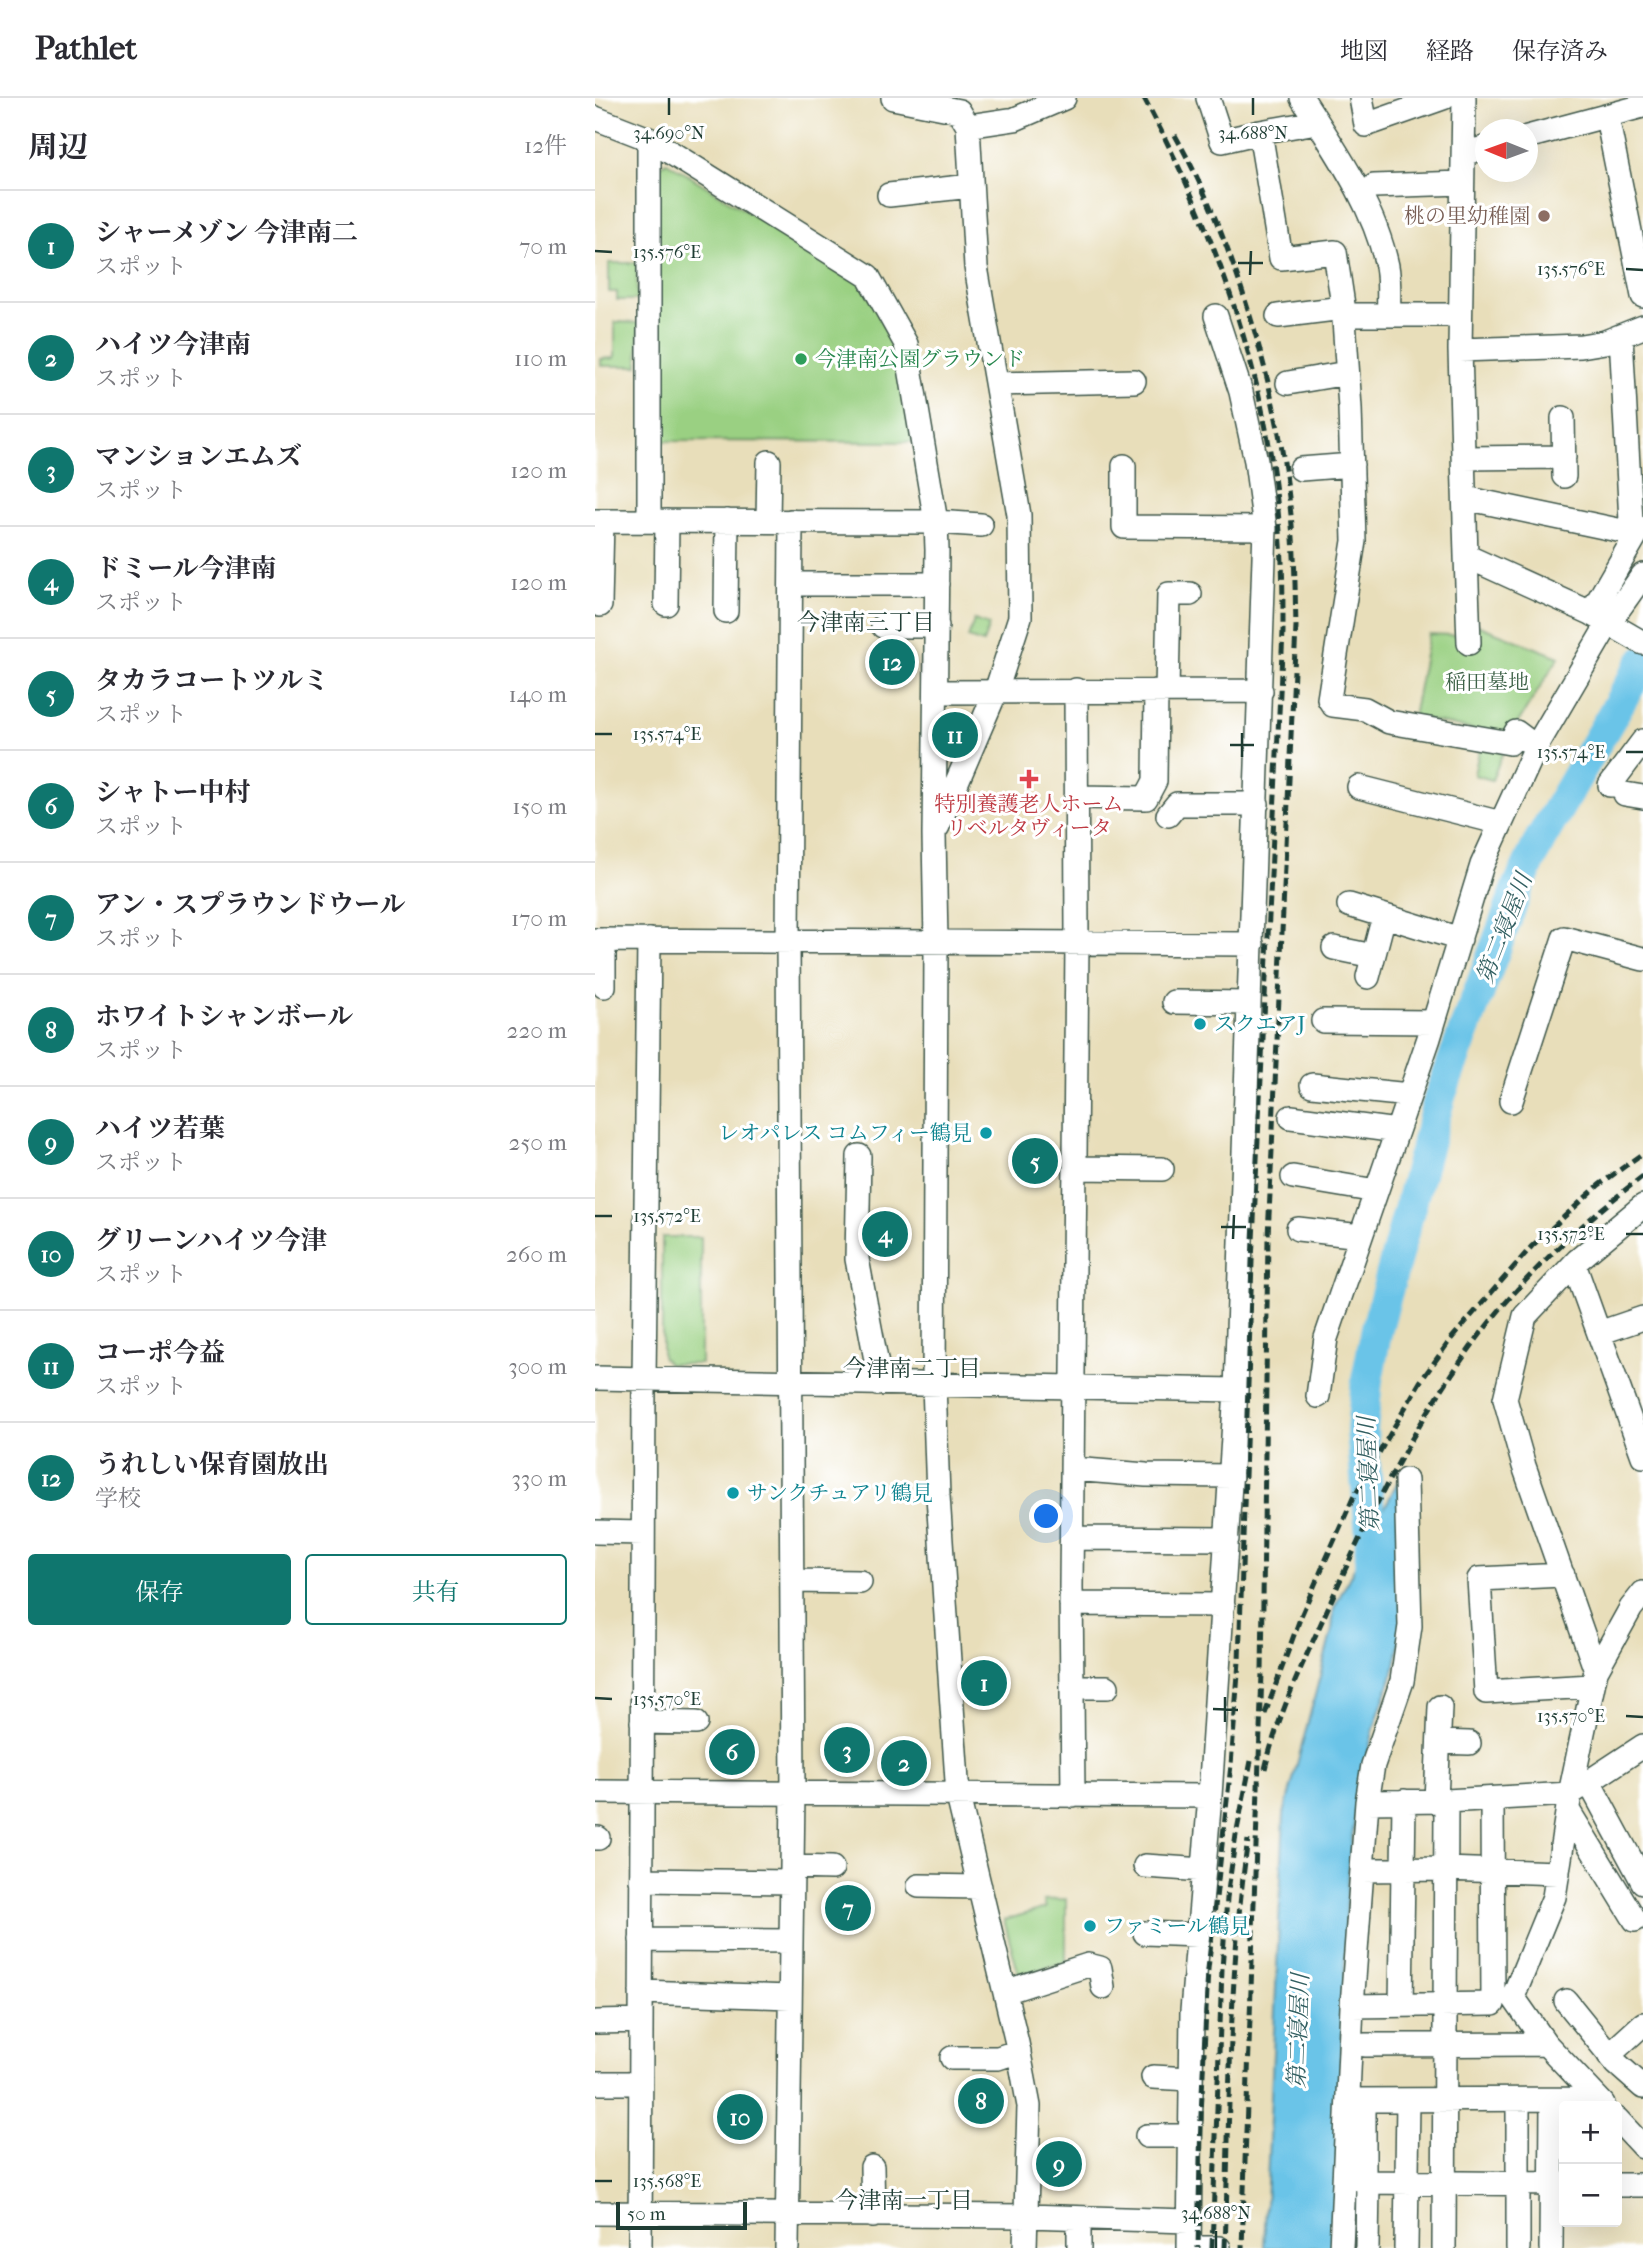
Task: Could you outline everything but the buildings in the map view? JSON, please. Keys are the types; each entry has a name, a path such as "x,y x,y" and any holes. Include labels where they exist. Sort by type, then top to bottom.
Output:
{"street":[{"path":"903,99 962,112 1014,118 1063,98"},
{"path":"1208,98 1222,141 1311,122"},
{"path":"1302,98 1359,191 1377,234 1387,268 1389,315"},
{"path":"1361,98 1366,125 1443,98"},
{"path":"1464,98 1475,150 1462,183 1460,315 1469,643"},
{"path":"1538,134 1643,106"},
{"path":"934,835 996,691 1020,617 1019,515 976,267 971,186 962,112"},
{"path":"1607,117 1643,296"},
{"path":"595,118 649,139 790,216 868,276 906,344 936,522 934,1384 939,1496 958,1796 1019,2051 1029,2106 1025,2248"},
{"path":"1260,132 1281,258 1335,252 1343,311 1354,541 1329,699 1333,705 1365,709 1389,722 1510,743 1517,732 1536,747"},
{"path":"649,139 658,521 670,600"},
{"path":"1374,186 1462,183"},
{"path":"889,195 971,186"},
{"path":"1278,316 1343,311 1389,315 1460,315"},
{"path":"1216,316 1241,392 1256,461 1265,528 1236,1390 1210,1796 1192,2011 1189,2248 1219,2248"},
{"path":"1460,350 1581,346 1621,336 1643,327"},
{"path":"1318,1396 1326,1339 1409,1095 1482,865 1599,619 1636,532 1621,336"},
{"path":"1287,383 1347,373"},
{"path":"997,384 1134,381"},
{"path":"1464,458 1564,466 1563,418"},
{"path":"768,521 769,461"},
{"path":"1301,469 1352,465"},
{"path":"1124,466 1123,527 1265,528"},
{"path":"1465,498 1636,532"},
{"path":"598,596 598,521 936,522 981,525"},
{"path":"726,611 727,521"},
{"path":"787,2248 793,1793 788,940 791,522"},
{"path":"1466,556 1599,619 1643,643"},
{"path":"1599,619 1643,575"},
{"path":"791,584 937,584"},
{"path":"1076,797 1146,798 1155,781 1169,594 1189,594"},
{"path":"883,626 937,626"},
{"path":"1073,1796 1071,1604 1077,943 1076,690"},
{"path":"936,692 1261,691"},
{"path":"1626,792 1643,741"},
{"path":"1359,787 1501,823"},
{"path":"1168,815 1177,804 1257,804"},
{"path":"1349,905 1460,939"},
{"path":"1334,948 1370,967 1384,916"},
{"path":"1511,1101 1564,938 1643,959"},
{"path":"604,986 599,940 1252,944"},
{"path":"640,2248 649,940"},
{"path":"1174,1002 1248,1003"},
{"path":"1323,1021 1433,1022"},
{"path":"1311,1085 1409,1095"},
{"path":"1291,1116 1397,1131"},
{"path":"859,1156 857,1259 877,1365 877,1384"},
{"path":"1075,1168 1162,1169"},
{"path":"1293,1177 1376,1191"},
{"path":"1594,1678 1563,1575 1524,1466 1505,1399 1525,1316 1574,1264 1643,1206"},
{"path":"1298,1229 1361,1236"},
{"path":"1574,1264 1643,1455"},
{"path":"1599,1333 1643,1318"},
{"path":"595,1378 1236,1390"},
{"path":"1073,1469 1146,1475 1231,1476"},
{"path":"1406,1480 1410,1626 1402,1681 1373,1765 1367,1802 1352,2007 1356,2100 1364,2182 1558,2184"},
{"path":"595,1532 643,1532"},
{"path":"1072,1538 1227,1539"},
{"path":"1563,1575 1479,1579 1486,1692 1594,1678"},
{"path":"792,1581 860,1582"},
{"path":"1500,2000 1554,1897 1576,1795 1594,1678 1630,1608 1643,1592"},
{"path":"1071,1604 1223,1605"},
{"path":"1072,1687 1107,1687"},
{"path":"1440,1707 1441,1801 1446,1869 1444,2248"},
{"path":"642,1722 696,1723"},
{"path":"1439,1742 1469,1743"},
{"path":"1367,1802 1576,1795 1643,1747"},
{"path":"595,1792 1210,1796"},
{"path":"1576,1795 1643,1882"},
{"path":"1576,1795 1635,1920"},
{"path":"1492,1799 1492,1871 1500,2000 1600,2101"},
{"path":"1401,2005 1404,1801"},
{"path":"1145,1866 1204,1870"},
{"path":"641,1880 791,1875 832,1868"},
{"path":"1362,1870 1446,1869 1558,1873"},
{"path":"919,1886 979,1887"},
{"path":"1146,1933 1198,1935"},
{"path":"641,1940 791,1941"},
{"path":"1005,1992 1088,1965 1100,1968 1103,1987"},
{"path":"641,1992 790,1997"},
{"path":"1352,2007 1500,2000"},
{"path":"1566,2001 1609,2055 1643,2087"},
{"path":"597,2022 641,2021"},
{"path":"1609,2055 1643,2024"},
{"path":"1365,2045 1546,2044"},
{"path":"952,2058 998,2058 1019,2051"},
{"path":"1153,2077 1191,2079"},
{"path":"595,2083 640,2083"},
{"path":"1356,2100 1569,2101"},
{"path":"1341,2248 1356,2100"},
{"path":"1406,2248 1408,2100"},
{"path":"1517,2248 1518,2100"},
{"path":"1551,2248 1558,2184 1552,2100"},
{"path":"1622,2124 1643,2147"},
{"path":"1147,2136 1190,2136"},
{"path":"873,2167 873,2216"},
{"path":"1367,2248 1368,2182"},
{"path":"1622,2185 1643,2185"},
{"path":"595,2213 1027,2216 1188,2221"},
{"path":"1079,2218 1079,2248"}],"green space":[{"path":"667,162 862,283 896,344 913,442 654,441 656,167"},
{"path":"609,263 637,263 637,300 617,300 617,292 609,292"},
{"path":"615,322 639,323 638,366 601,366 601,359 615,358"},
{"path":"974,620 989,625 983,643 968,638"},
{"name":"稲田墓地","path":"1477,625 1559,657 1509,737 1492,780 1474,775 1483,732 1413,717 1429,634 1475,636"},
{"path":"662,1237 701,1237 701,1364 668,1364 662,1357"},
{"path":"1066,1899 1066,1962 1019,1975 1004,1920 1046,1908 1044,1900"}],"water":[{"path":"1400,1477 1404,1613 1395,1666 1374,1728 1358,1795 1348,1867 1335,2248 1264,2248 1284,1814 1332,1630 1334,1608"}],"waterway":[{"name":"第二寝屋川","path":"1370,1577 1371,1535 1362,1430 1367,1380 1377,1328 1440,1096 1519,885 1540,840 1643,662"}],"railway":[{"path":"1144,98 1193,198 1233,302 1249,356 1272,465 1283,576 1283,632 1252,1261 1239,1661 1231,1765 1208,1969 1198,2248"},
{"path":"1175,135 1217,223 1235,270 1265,369 1285,467 1295,571 1296,627 1268,1237 1262,1673 1242,2248"},
{"path":"1265,1714 1301,1616 1353,1498 1420,1382 1451,1339 1532,1246 1599,1185 1643,1153"},
{"path":"1265,1769 1292,1688 1344,1573 1399,1462 1441,1390 1489,1323 1523,1283 1601,1209 1643,1176"},
{"path":"1212,2248 1227,1898 1251,1761"},
{"path":"1225,2248 1233,1993 1248,1840"}],"place":[{"name":"桃の里幼稚園","path":"1544,216"},
{"name":"今津南公園グラウンド","path":"801,359"},
{"name":"うれしい保育園放出","path":"892,662"},
{"name":"コーポ今益","path":"955,735"},
{"name":"特別養護老人ホーム リベルタヴィータ","path":"1029,779"},
{"name":"スクエアJ","path":"1200,1024"},
{"name":"レオパレス コムフィー鶴見","path":"986,1133"},
{"name":"タカラコートツルミ","path":"1035,1161"},
{"name":"ドミール今津南","path":"885,1234"},
{"name":"サンクチュアリ鶴見","path":"733,1493"},
{"name":"シャーメゾン 今津南二","path":"984,1683"},
{"name":"マンションエムズ","path":"847,1750"},
{"name":"シャトー中村","path":"732,1752"},
{"name":"ハイツ今津南","path":"904,1763"},
{"name":"アン・スプラウンドウール","path":"848,1908"},
{"name":"ファミール鶴見","path":"1090,1926"},
{"name":"ホワイトシャンボール","path":"981,2101"},
{"name":"グリーンハイツ今津","path":"740,2117"},
{"name":"ハイツ若葉","path":"1059,2164"}],"district":[{"name":"今津南三丁目","path":"866,622"},
{"name":"今津南二丁目","path":"912,1368"},
{"name":"今津南一丁目","path":"904,2200"}]}
